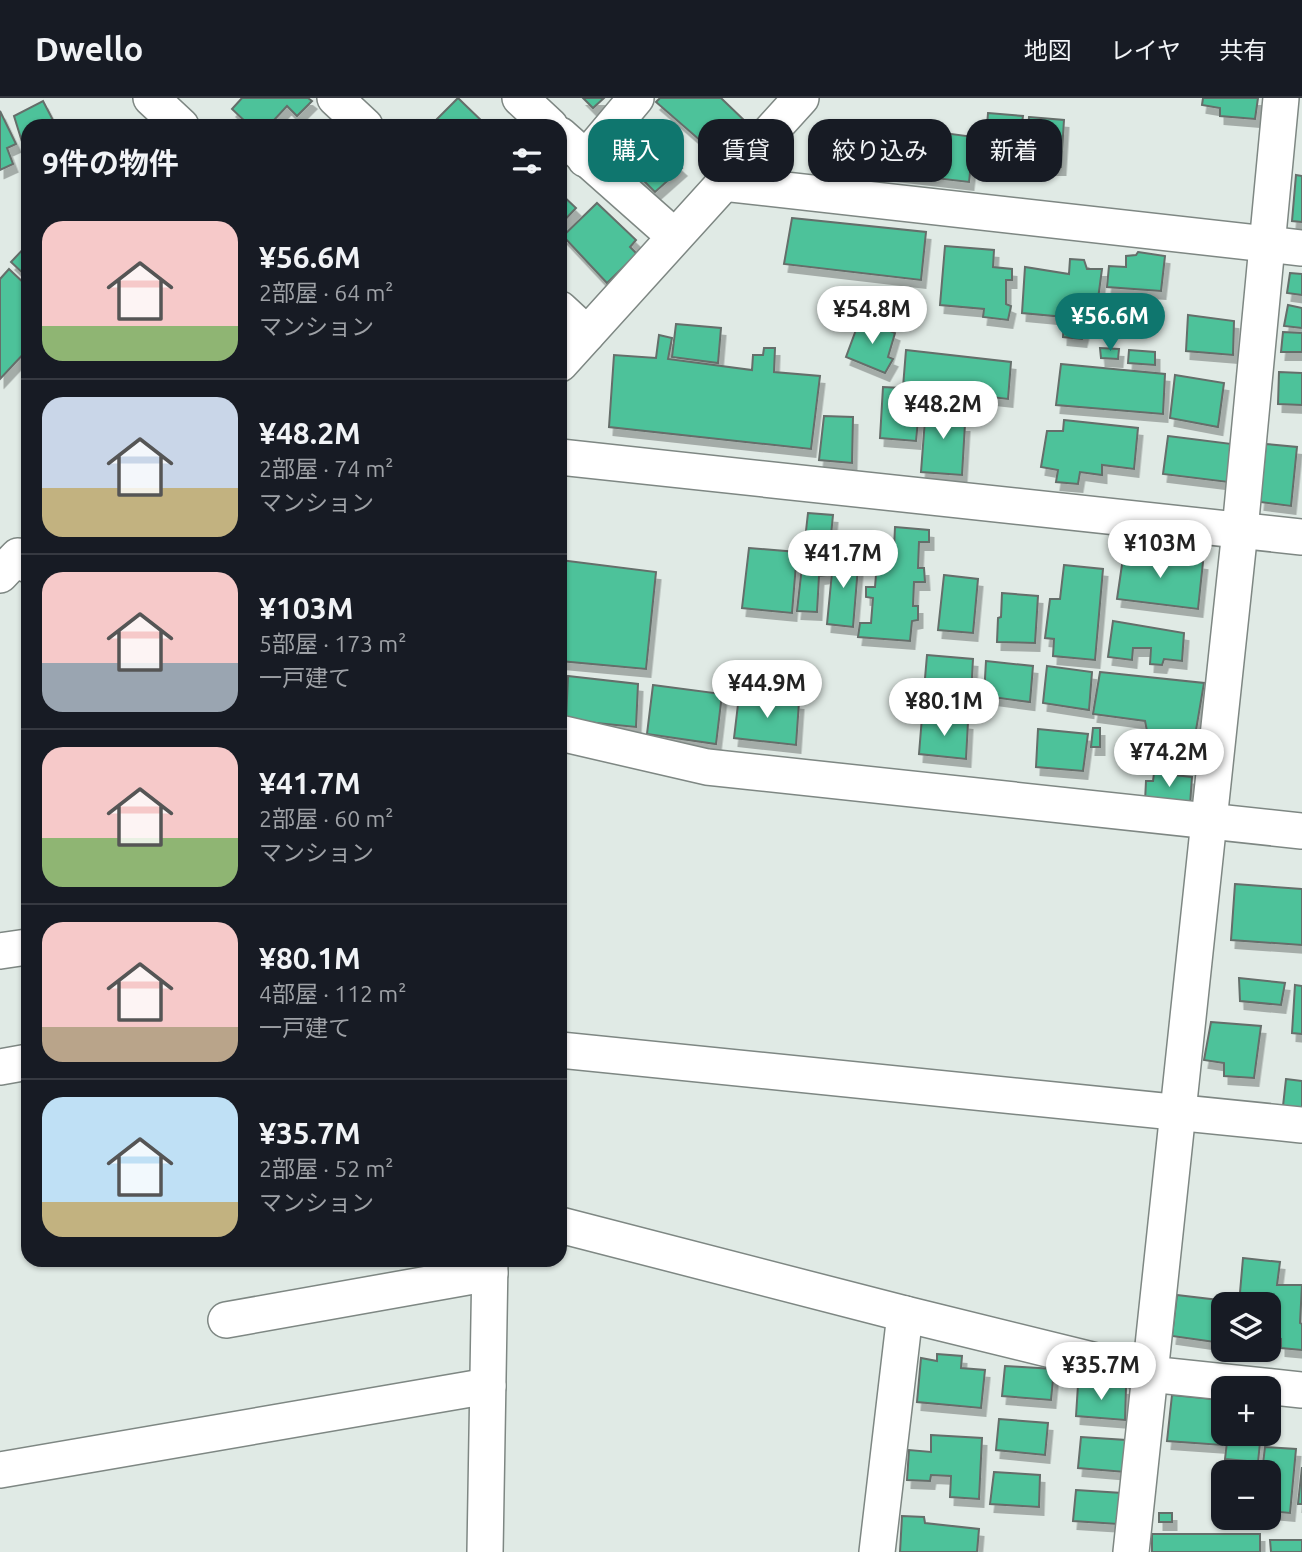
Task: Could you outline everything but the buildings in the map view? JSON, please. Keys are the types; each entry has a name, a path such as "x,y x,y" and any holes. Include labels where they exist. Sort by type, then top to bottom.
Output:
{"street":[{"path":"151,98 174,119"},
{"path":"335,98 358,119"},
{"path":"520,98 542,119"},
{"path":"585,159 636,98"},
{"path":"567,356 801,98"},
{"path":"1130,1552 1240,530 1282,98"},
{"path":"567,142 674,236"},
{"path":"723,183 1302,248"},
{"path":"567,315 587,334"},
{"path":"567,458 1302,537"},
{"path":"0,575 18,556 21,559"},
{"path":"567,735 707,766 1302,831"},
{"path":"567,1051 1302,1125"},
{"path":"0,1067 21,1063"},
{"path":"567,1227 1149,1374 1302,1390"},
{"path":"226,1320 490,1267 485,1552"},
{"path":"877,1552 905,1314"},
{"path":"0,1470 488,1386"}]}
